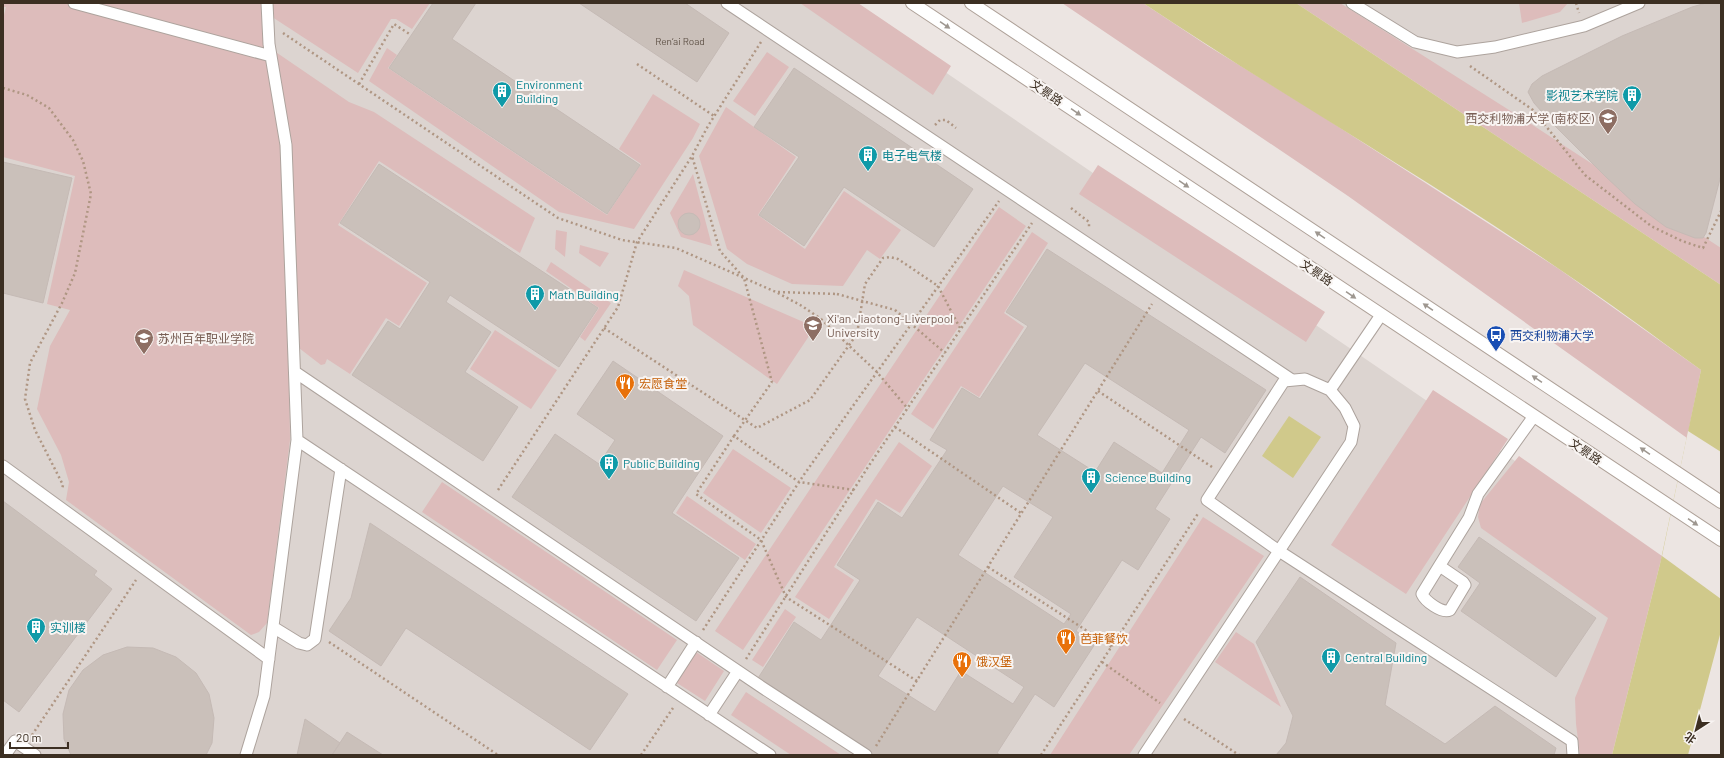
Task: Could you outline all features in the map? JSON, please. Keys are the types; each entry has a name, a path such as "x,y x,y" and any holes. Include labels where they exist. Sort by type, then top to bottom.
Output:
{"main road":[{"name":"文景路","path":"912,3 1721,540"},
{"path":"971,3 1721,502"}],"lane":[{"path":"74,3 271,56"},
{"path":"246,755 264,696 298,440 286,145 271,56 267,3"},
{"path":"727,3 1292,380"},
{"path":"1352,3 1415,42 1457,52 1495,47 1584,26 1639,3"},
{"path":"1330,390 1381,315"},
{"path":"295,372 738,671 866,755"},
{"path":"1144,755 1173,711 1279,551 1351,442 1354,426 1345,408 1330,390 1305,379 1284,381 1222,474 1207,500 1279,551 1572,741 1573,755"},
{"path":"1438,568 1469,518 1478,494 1534,416"},
{"path":"298,440 770,755"},
{"path":"3,466 269,659"},
{"path":"273,627 299,644 307,645 315,639 341,469"},
{"path":"667,686 696,642"},
{"path":"710,715 738,671"},
{"path":"5,755 15,741 35,755"}],"path":[{"path":"268,23 558,218 622,240 676,248 776,292 802,306 821,319 876,371 908,409"},
{"path":"359,84 394,24 411,36"},
{"path":"489,503 618,307 637,242 692,156 768,30"},
{"path":"1445,49 1532,110 1585,175 1651,226 1682,241 1704,248 1721,211"},
{"path":"637,64 715,116"},
{"path":"3,88 27,95 49,108 73,140 83,161 91,194 75,273 62,303 30,362 26,399 35,430 63,485 58,506"},
{"path":"692,156 720,251 744,278 772,382 696,494 761,540 786,597 917,681"},
{"path":"696,642 799,482 876,371 1007,190"},
{"path":"738,671 854,490 1040,211"},
{"path":"604,328 757,428 810,400 857,334 865,284 883,258 898,258 938,286 961,330"},
{"path":"776,292 837,294 895,310 945,353"},
{"path":"875,748 1159,292"},
{"path":"1098,391 1222,474"},
{"path":"896,427 1021,513"},
{"path":"734,436 799,482 854,490"},
{"path":"1041,755 1207,500"},
{"path":"988,567 1112,647"},
{"path":"24,748 144,568"},
{"path":"316,633 498,755"},
{"path":"1102,662 1239,755"},
{"path":"640,755 682,696"}],"shaded area":[{"name":"Xi'an Jiaotong-Liverpool University","path":"3,3 844,3 1647,551 1588,755 3,755"},
{"name":"苏州百年职业学院","path":"3,3 430,3 412,29 396,19 391,19 358,73 263,11 264,44 349,102 374,112 535,218 520,253 379,161 338,225 427,283 399,326 386,318 350,374 327,359 325,364 321,365 299,348 289,361 290,440 267,623 259,632 251,635 66,500 69,482 61,455 37,409 50,346 70,310 47,304 75,176 3,157 3,19 6,7 3,7"},
{"path":"800,3 858,3 951,66 933,95"},
{"path":"1062,3 1143,3 1208,46 1317,113 1559,269 1701,370 1687,438 1348,196"},
{"path":"1143,3 1296,3 1721,285 1721,631 1688,755 1612,755 1660,564 1701,370 1595,294 1508,235"},
{"name":"西交利物浦大学 (南校区)","path":"1296,3 1721,3 1721,268"},
{"path":"1296,3 1340,3 1531,124 1721,248 1721,285"},
{"path":"1519,3 1568,3 1560,12 1522,23"},
{"path":"387,48 397,55 388,68 607,215 641,164 619,149 653,94 700,124 693,138 634,229 559,212 369,81"},
{"path":"767,52 789,67 755,116 733,101"},
{"path":"726,107 796,157 758,215 805,249 844,191 901,230 880,259 867,250 843,286 792,284 747,264 727,249 699,156"},
{"path":"1098,165 1325,312 1306,342 1079,194"},
{"path":"693,174 712,246 681,237 670,213"},
{"path":"999,207 1026,226 743,650 715,631"},
{"path":"556,230 567,232 565,257 555,249"},
{"path":"1032,232 1048,243 1004,313 1024,327 979,397 961,386 933,429 911,414"},
{"path":"580,245 609,253 600,267 579,253"},
{"path":"551,262 611,303 585,341 580,337 599,308 546,271"},
{"path":"684,270 815,327 777,384 693,325 689,296 678,286"},
{"path":"495,330 557,370 531,409 470,369"},
{"path":"1433,390 1508,439 1406,594 1331,545"},
{"path":"1289,416 1321,437 1293,478 1262,456"},
{"path":"899,442 932,466 900,513 876,499 834,567 854,580 829,619 795,597"},
{"path":"733,449 791,488 761,533 703,493"},
{"path":"1519,456 1662,556 1612,755 1580,755 1576,724 1575,698 1608,618 1481,528 1478,517 1480,504"},
{"path":"442,482 677,640 657,670 422,512"},
{"path":"687,496 756,544 745,560 676,513"},
{"path":"1203,517 1264,556 1129,755 1050,755"},
{"path":"785,609 796,617 763,667 752,660"},
{"path":"1236,632 1254,644 1281,707 1215,662"},
{"path":"696,652 724,671 705,701 677,683"},
{"path":"746,692 841,755 791,755 731,715"}],"pier":[{"path":"1688,431 1721,452 1721,599 1662,556"}],"building":[{"name":"Environment Building","path":"433,3 476,3 452,39 640,165 607,214 389,68"},
{"path":"579,3 685,3 729,33 697,82"},
{"name":"影视艺术学院","path":"1706,3 1721,3 1721,175 1706,233 1703,238 1695,238 1666,227 1635,204 1550,121 1534,103 1528,92 1532,84 1542,76 1622,36 1692,7"},
{"name":"电子电气楼","path":"794,68 973,189 934,247 844,187 804,246 759,215 799,157 754,127"},
{"path":"3,162 72,178 43,303 3,293"},
{"name":"Math Building","path":"379,164 598,308 559,367 450,295 446,302 491,332 465,372 518,407 483,461 352,375 388,321 400,329 430,282 340,223"},
{"path":"689,213 697,216 700,224 697,232 689,235 681,232 678,224 681,216"},
{"name":"Science Building","path":"1047,249 1266,390 1225,453 1201,437 1155,509 1170,519 1138,570 1122,560 1076,631 1095,644 1054,707 1035,694 997,753 1000,755 861,755 753,686 794,622 821,640 860,580 837,565 878,502 902,518 947,450 930,440 962,388 980,399 1028,326 1006,312","holes":["1085,363 1189,430 1162,473 1114,442 1095,472 1037,435","1003,486 1053,517 1014,577 1071,614 1064,624 958,555","917,617 1024,687 1013,704 961,671 935,712 878,676"]},
{"name":"Public Building","path":"613,361 723,436 672,513 739,558 696,621 512,497 555,434 599,464 615,440 577,414"},
{"name":"实训楼","path":"3,501 97,571 94,575 112,589 19,712 3,700"},
{"path":"370,523 628,694 590,750 406,628 381,666 329,631 351,598"},
{"path":"1479,537 1596,618 1556,677 1461,611 1480,583 1458,567"},
{"name":"Central Building","path":"1300,577 1396,643 1385,705 1445,744 1495,706 1556,748 1554,755 1276,755 1286,743 1293,716 1256,642"},
{"path":"127,647 153,648 176,657 196,673 209,694 214,718 212,743 206,755 71,755 64,739 63,714 69,690 83,670 103,655"},
{"path":"305,719 340,743 332,755 297,755"},
{"path":"347,732 383,755 332,755"}],"place":[{"name":"Environment Building","path":"502,108"},
{"name":"影视艺术学院","path":"1632,112"},
{"name":"西交利物浦大学 (南校区)","path":"1608,135"},
{"name":"电子电气楼","path":"868,172"},
{"name":"Math Building","path":"535,311"},
{"name":"Xi'an Jiaotong-Liverpool University","path":"813,342"},
{"name":"西交利物浦大学","path":"1496,352"},
{"name":"苏州百年职业学院","path":"144,355"},
{"name":"宏愿食堂","path":"625,400"},
{"name":"Public Building","path":"609,480"},
{"name":"Science Building","path":"1091,494"},
{"name":"实训楼","path":"36,644"},
{"name":"芭菲餐饮","path":"1066,655"},
{"name":"Central Building","path":"1331,674"},
{"name":"饿汉堡","path":"962,678"}]}
